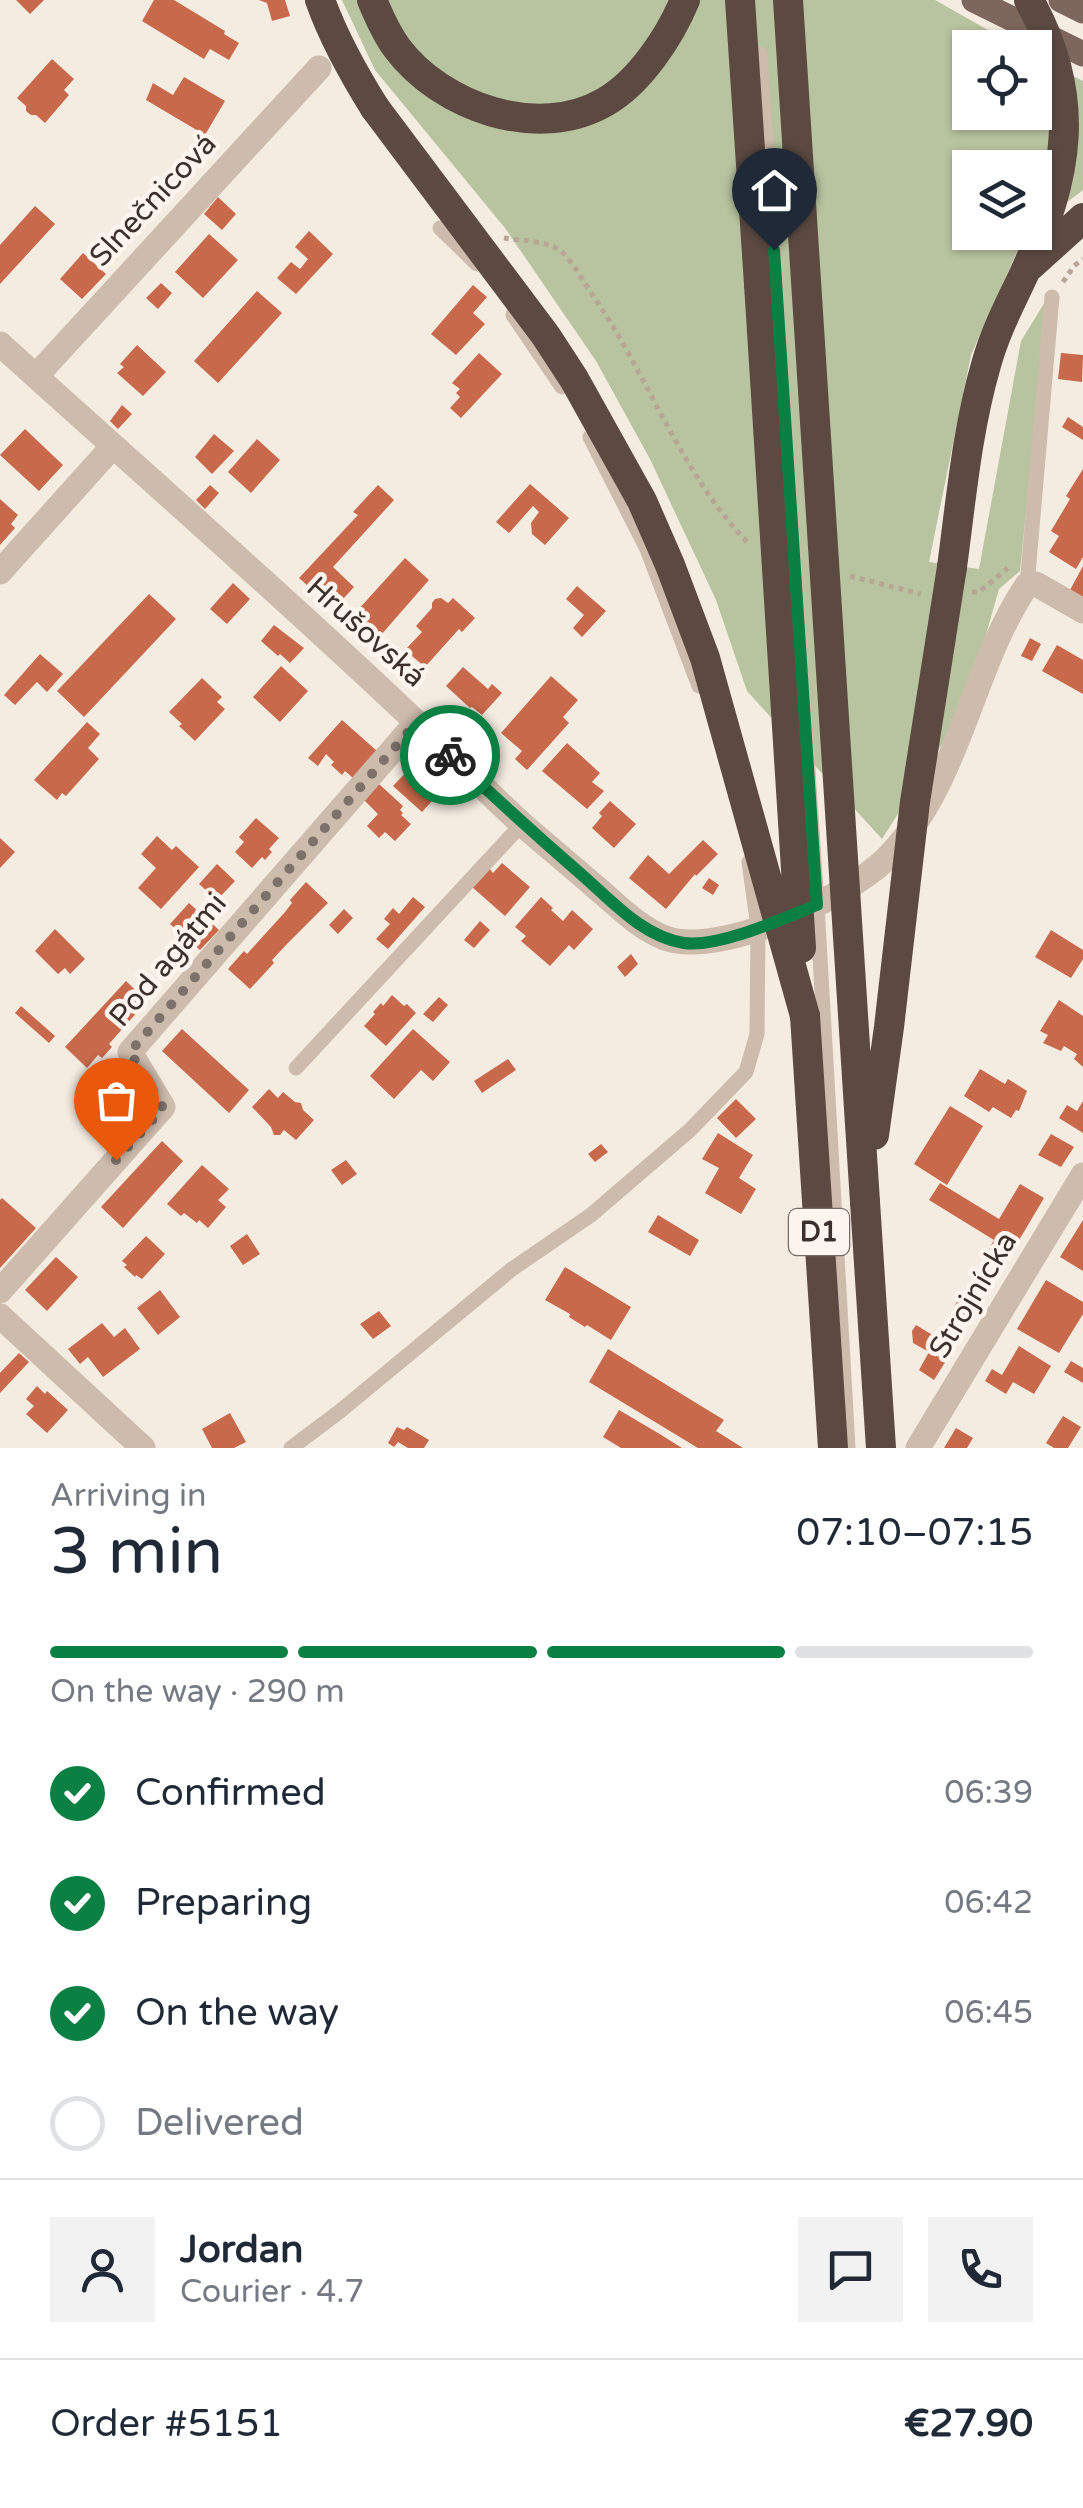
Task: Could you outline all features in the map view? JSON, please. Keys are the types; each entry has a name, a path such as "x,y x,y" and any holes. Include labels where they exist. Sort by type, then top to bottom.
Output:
{"highway":[{"path":"320,0 350,69 546,336 642,500 705,658 805,1016"},
{"path":"372,0 398,50 447,93 505,116 535,118 570,115 605,102 637,76 662,46 685,0"},
{"name":"D1","path":"740,0 833,1448"},
{"name":"D1","path":"788,0 881,1448"},
{"path":"1029,0 1046,30"},
{"path":"865,1202 914,802 956,580 971,428 1001,318 1025,272 1061,178 1065,156 1066,112 1060,66 1052,43"},
{"path":"1025,272 1083,218"}],"main road":[{"path":"974,0 1032,30"},
{"path":"1061,0 1083,11"},
{"path":"1052,40 1083,54"}],"street":[{"name":"Slnečnicová","path":"36,376 319,68"},
{"name":"Hrušovská","path":"0,344 417,722 522,824 640,924 664,938 686,943 710,942 758,927 817,905 852,886 885,860 922,816 951,757 997,640 1026,585"},
{"path":"0,572 113,446"},
{"path":"1026,585 1036,584 1083,611"},
{"name":"Pod agátmi","path":"0,1291 163,1108 130,1052 417,722"},
{"name":"Strojnícka","path":"918,1448 1083,1175"},
{"path":"0,1316 144,1448"}],"lane":[{"path":"760,54 817,905 848,1448"},
{"path":"291,1448 512,1270 590,1214 690,1130 746,1072 757,1034 758,927 748,858 708,709 647,549 574,404 478,265 440,228"},
{"path":"1026,585 1052,297"},
{"path":"296,1068 522,824"}],"path":[{"path":"490,236 562,250 606,315 726,520 756,551 795,562"},
{"path":"1052,297 1083,259"},
{"path":"956,580 979,592 1030,550"},
{"path":"850,576 922,594"}],"green space":[{"path":"342,0 935,0 988,30 952,30 952,130 1052,130 1052,66 1083,81 1083,190 1052,214 1052,150 952,150 952,250 1018,250 971,355 929,562 979,569 1021,341 1048,297 1020,571 999,589 965,708 882,839 747,691 716,600 650,459 596,361 505,228 375,70"}],"building":[{"path":"16,0 44,0 30,14"},
{"path":"154,0 174,0 225,31 239,43 229,60 210,49 204,59 142,21"},
{"path":"259,0 285,0 290,16 272,21 267,3"},
{"path":"52,59 74,79 64,90 69,95 45,123 26,111 17,98"},
{"path":"184,77 225,101 205,135 146,100 153,83 173,95"},
{"path":"218,197 236,214 222,230 204,214"},
{"path":"35,206 55,224 0,284 0,245"},
{"path":"309,231 333,254 296,294 277,278 291,262 300,269 308,259 295,247"},
{"path":"209,234 238,260 203,298 175,272"},
{"path":"83,253 106,274 82,299 60,279"},
{"path":"161,283 172,293 158,309 146,298"},
{"path":"473,285 487,297 473,313 485,324 456,355 431,334"},
{"path":"257,291 282,313 218,383 194,361"},
{"path":"137,345 166,372 143,396 117,373"},
{"path":"479,353 502,374 461,418 450,408 460,397 456,393 460,389 452,383"},
{"path":"1061,353 1083,355 1082,382 1058,379"},
{"path":"122,405 132,414 118,429 110,421"},
{"path":"1068,417 1083,427 1083,440 1062,427"},
{"path":"25,429 63,465 39,491 0,455"},
{"path":"214,434 234,451 212,474 195,457"},
{"path":"257,439 280,460 251,493 228,472"},
{"path":"1083,469 1083,557 1076,569 1049,552 1059,536 1051,531"},
{"path":"530,484 569,518 545,545 532,534 531,523 539,512 533,506 509,533 496,522"},
{"path":"210,485 219,493 205,509 196,500"},
{"path":"378,485 394,500 333,567 354,587 334,609 299,578 358,515 353,512"},
{"path":"0,499 18,515 11,524 15,528 0,545"},
{"path":"405,558 429,580 381,635 356,612"},
{"path":"1083,566 1083,597 1070,590"},
{"path":"233,583 250,599 227,624 210,609"},
{"path":"577,586 606,611 582,637 573,628 584,615 566,599"},
{"path":"149,594 176,619 84,717 57,691"},
{"path":"453,598 475,618 462,632 459,629 425,667 405,650 422,632 416,626 435,599 448,603"},
{"path":"274,625 304,648 290,663 261,641"},
{"path":"1030,638 1041,644 1032,661 1021,656"},
{"path":"1057,645 1083,660 1083,694 1042,671"},
{"path":"40,654 63,674 47,692 37,682 15,705 4,695"},
{"path":"281,666 308,691 280,722 253,697"},
{"path":"463,667 488,689 492,684 502,693 482,715 446,686"},
{"path":"551,676 578,700 563,717 569,723 527,770 515,759 522,751 501,733"},
{"path":"202,678 222,697 217,702 225,709 195,741 169,712"},
{"path":"342,720 377,751 353,778 345,771 342,775 326,754 318,766 308,758"},
{"path":"87,722 100,734 88,748 99,759 66,796 62,793 57,800 34,780"},
{"path":"567,743 600,773 592,782 604,791 587,809 542,771"},
{"path":"414,764 442,790 422,812 393,786"},
{"path":"379,784 403,806 401,815 411,824 395,841 385,832 379,838 367,826 378,814 364,800"},
{"path":"610,801 636,824 614,848 592,828"},
{"path":"256,818 279,838 265,860 262,857 252,868 235,852 244,842 239,837"},
{"path":"157,836 172,850 176,846 199,867 161,909 138,888 156,868 141,854"},
{"path":"0,838 15,852 0,868"},
{"path":"703,840 718,854 666,909 629,878 648,855 669,874"},
{"path":"502,863 530,887 505,916 472,887 489,868 493,873"},
{"path":"217,864 235,881 217,900 199,884"},
{"path":"709,878 719,885 713,895 702,888"},
{"path":"306,882 328,903 272,960 274,963 250,989 228,969 285,912"},
{"path":"413,897 425,907 388,949 376,939 390,924 384,919 393,908 399,914"},
{"path":"541,897 563,921 572,910 593,929 574,950 569,945 550,966 521,941 526,936 515,927"},
{"path":"189,903 200,913 203,910 211,916 207,919 219,930 200,950 170,924"},
{"path":"344,909 353,918 338,934 329,925"},
{"path":"480,921 490,930 474,948 464,940"},
{"path":"55,929 85,959 70,974 65,968 58,974 35,951"},
{"path":"1051,930 1083,950 1083,959 1071,978 1035,957"},
{"path":"631,954 638,964 625,977 617,967"},
{"path":"126,981 147,1001 109,1044 112,1047 87,1068 65,1047"},
{"path":"392,995 416,1013 386,1046 364,1026"},
{"path":"439,997 448,1005 433,1022 423,1014"},
{"path":"1059,1000 1083,1016 1083,1067 1074,1059 1077,1054 1064,1046 1061,1051 1043,1043 1048,1035 1040,1031"},
{"path":"21,1006 55,1036 49,1043 15,1013"},
{"path":"182,1029 249,1090 229,1113 162,1051"},
{"path":"413,1029 450,1062 433,1081 421,1070 394,1099 370,1076"},
{"path":"508,1059 516,1070 482,1093 474,1081"},
{"path":"980,1069 1027,1091 1019,1111 1011,1118 993,1107 989,1112 964,1096"},
{"path":"106,1085 140,1116 120,1138 86,1107"},
{"path":"269,1089 278,1098 283,1092 301,1103 314,1120 296,1140 284,1130 274,1135 252,1107"},
{"path":"736,1099 756,1119 736,1138 717,1118"},
{"path":"1083,1101 1083,1133 1059,1118 1067,1105 1077,1111"},
{"path":"950,1106 983,1126 947,1185 914,1164"},
{"path":"718,1133 753,1155 739,1178 756,1189 741,1214 705,1193 719,1168 702,1159"},
{"path":"1051,1134 1074,1147 1061,1167 1038,1155"},
{"path":"162,1141 183,1161 123,1228 101,1207"},
{"path":"601,1144 608,1152 595,1162 588,1154"},
{"path":"346,1160 357,1174 342,1185 331,1170"},
{"path":"202,1165 229,1189 218,1200 226,1207 208,1228 184,1213 181,1216 167,1204"},
{"path":"940,1183 999,1219 1020,1184 1044,1198 1006,1262 988,1251 994,1240 929,1200"},
{"path":"0,1200 36,1228 0,1268"},
{"path":"658,1215 699,1240 690,1256 648,1232"},
{"path":"1083,1220 1083,1271 1060,1257"},
{"path":"247,1234 260,1254 243,1265 230,1246"},
{"path":"146,1236 165,1254 142,1279 135,1277 122,1261"},
{"path":"56,1257 78,1277 47,1311 25,1290"},
{"path":"565,1267 631,1307 611,1340 545,1300"},
{"path":"1046,1280 1083,1302 1083,1314 1059,1353 1017,1329"},
{"path":"970,1281 988,1291 969,1320 952,1310"},
{"path":"160,1290 180,1317 158,1335 137,1308"},
{"path":"379,1311 391,1326 373,1339 360,1324"},
{"path":"102,1323 114,1337 125,1328 140,1349 103,1377 88,1357 80,1364 68,1349"},
{"path":"916,1325 954,1348 934,1380 919,1370 929,1352 913,1343"},
{"path":"1019,1346 1051,1366 1034,1394 1013,1382 1006,1394 985,1381 992,1369 1002,1375"},
{"path":"608,1349 724,1420 716,1431 743,1448 698,1448 589,1382"},
{"path":"19,1353 29,1362 0,1393 0,1373"},
{"path":"1071,1361 1083,1368 1083,1383 1064,1372"},
{"path":"37,1386 68,1410 47,1433 26,1414 34,1406 26,1399"},
{"path":"619,1410 682,1448 621,1448 603,1437"},
{"path":"230,1413 246,1442 234,1448 212,1448 202,1429"},
{"path":"1063,1416 1081,1427 1068,1448 1054,1448 1046,1443"},
{"path":"397,1427 407,1427 429,1440 424,1448 408,1448 398,1442 394,1447 388,1443"},
{"path":"956,1428 973,1438 967,1448 944,1448"}],"way so far":[{"path":"116,1160 163,1108 130,1052 417,722 450,755"}],"route":[{"path":"450,755 551,849 640,924 664,938 686,943 710,942 817,905 774,250"}]}
